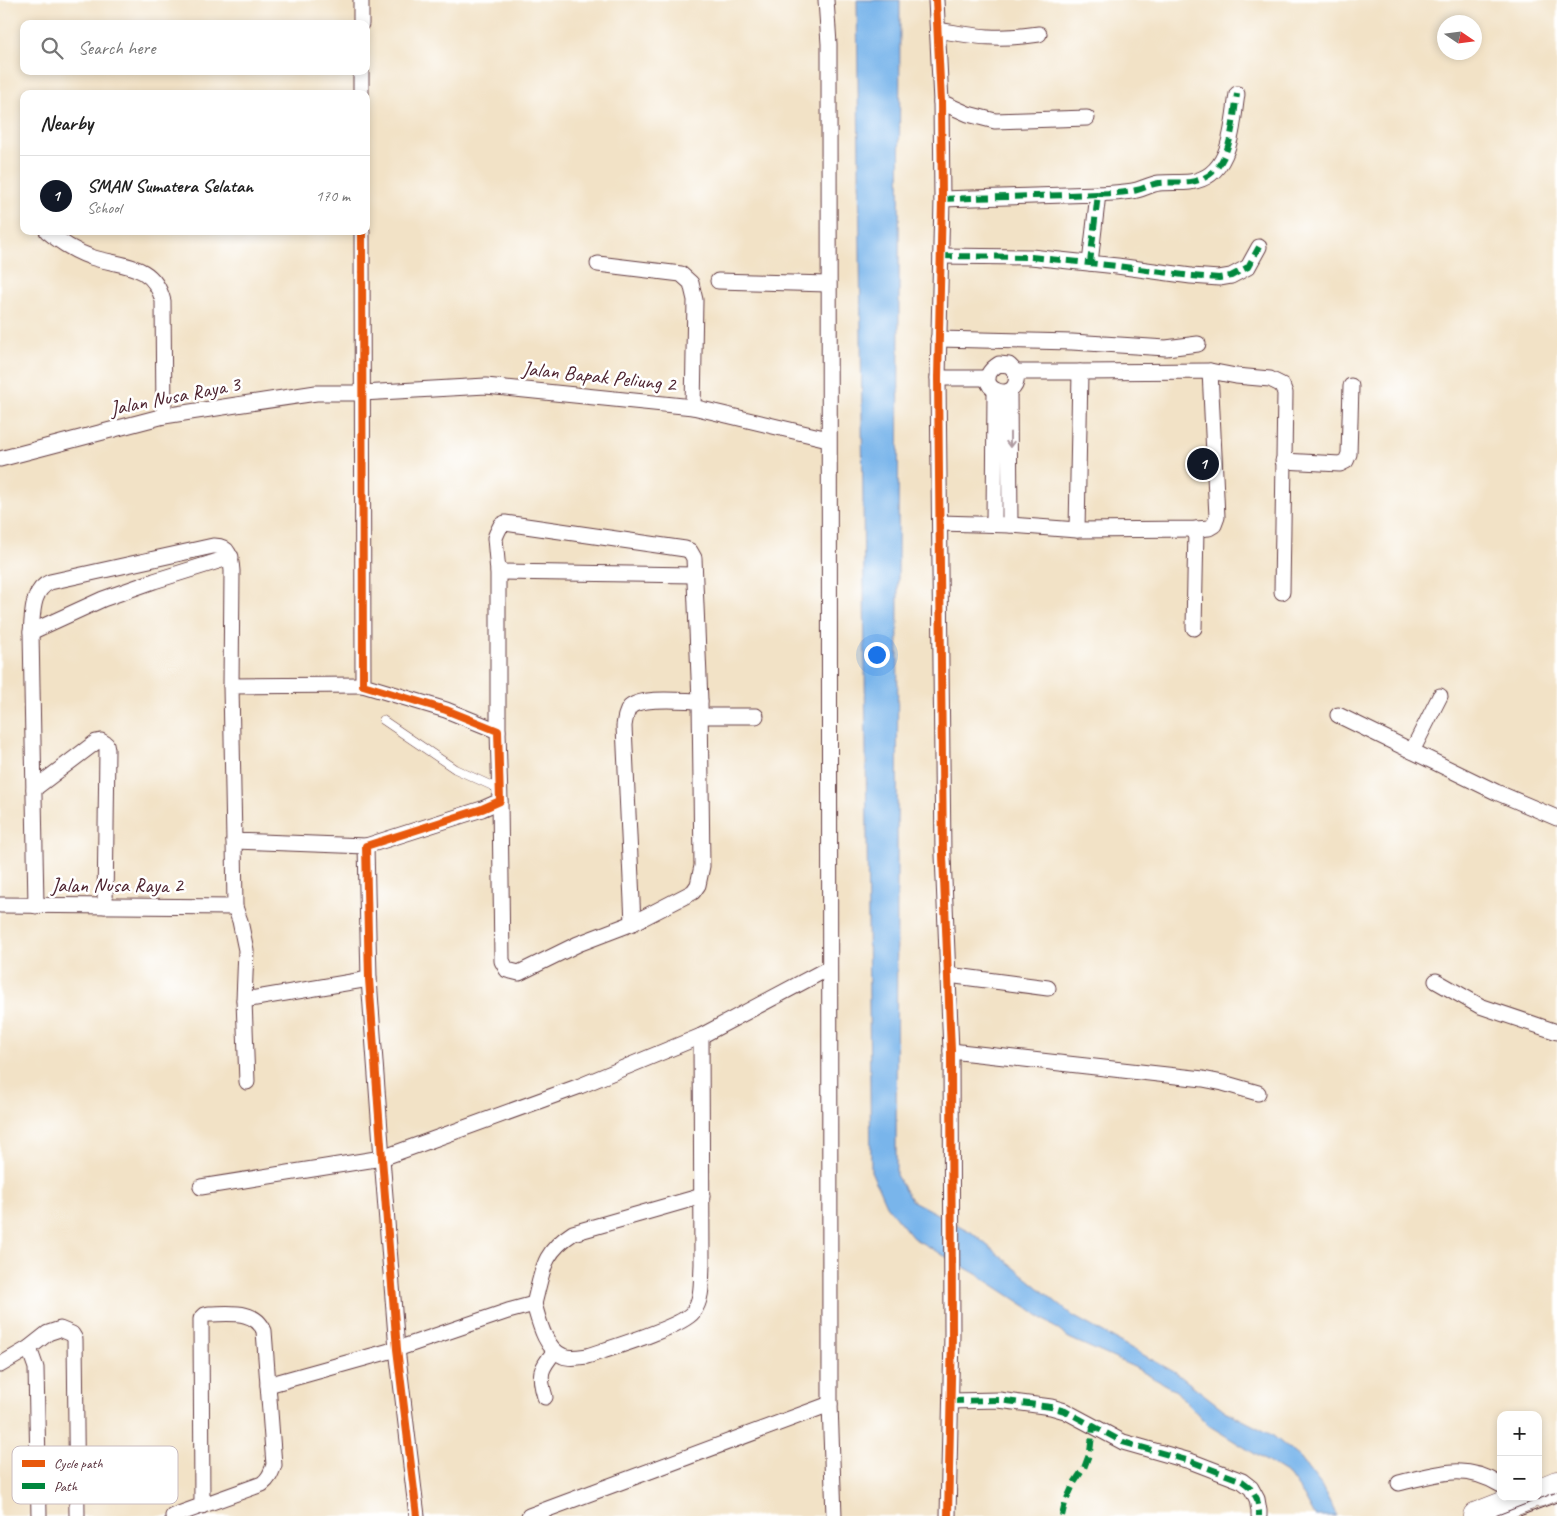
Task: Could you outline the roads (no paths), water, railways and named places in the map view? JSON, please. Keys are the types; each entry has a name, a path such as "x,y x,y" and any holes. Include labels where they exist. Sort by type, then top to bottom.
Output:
{"highway":[{"path":"1542,1489 1557,1485"},
{"path":"1477,1516 1507,1501"}],"street":[{"path":"361,0 361,20"},
{"path":"826,0 829,44 830,1404 834,1516"},
{"path":"936,0 941,102 942,199 938,378 943,854 951,1051 952,1273 948,1516"},
{"path":"938,30 990,38 1039,34"},
{"path":"361,75 361,90"},
{"path":"942,199 1098,194 1138,190 1158,183 1198,180 1219,166 1227,152 1236,94"},
{"path":"941,102 968,114 995,121 1087,118"},
{"path":"1090,263 1098,194"},
{"path":"52,235 74,250 145,272 160,289 163,301 164,416"},
{"path":"362,235 363,686"},
{"path":"941,256 1032,257 1219,278 1231,276 1248,267 1260,247"},
{"path":"598,264 681,274 691,283 695,300 694,407"},
{"path":"718,281 828,284"},
{"path":"938,339 1072,342 1166,348 1198,344"},
{"path":"938,378 997,387 1014,386 1017,379 1016,372 1009,365 1000,364 991,369 997,387 1010,525"},
{"path":"940,523 994,524 1078,530 1196,529 1212,527 1217,517 1210,371"},
{"path":"1016,372 1210,371 1236,376 1270,379 1282,385 1285,393 1282,592"},
{"path":"1078,530 1080,372"},
{"name":"Jalan Bapak Peliung 2","path":"362,393 486,386 694,407 828,439"},
{"path":"1283,461 1340,464 1346,461 1349,454 1351,386"},
{"path":"994,524 997,387"},
{"name":"Jalan Nusa Raya 3","path":"0,459 164,416 316,393 362,393"},
{"path":"505,523 685,549 693,555 701,716 701,876 693,892 633,923 578,944 519,973 507,970 502,961 498,731 498,572 496,538 498,528 505,523"},
{"path":"1194,628 1196,529"},
{"path":"36,906 31,632 36,597 39,590 50,582 213,546 224,548 231,557 235,907 246,950 244,1000 247,1082"},
{"path":"31,632 103,599 231,557"},
{"path":"498,572 694,575"},
{"path":"231,686 363,686 446,710 498,731"},
{"path":"1412,751 1440,696"},
{"path":"633,923 625,716 630,708 644,701 700,701"},
{"path":"1338,715 1496,792 1557,818"},
{"path":"701,716 756,716"},
{"path":"34,789 96,742 101,741 106,744 105,906"},
{"path":"234,840 366,846 482,809 499,795"},
{"path":"366,846 370,979 382,1158 397,1349 417,1516"},
{"name":"Jalan Nusa Raya 2","path":"0,906 235,907"},
{"path":"201,1187 382,1158 580,1086 701,1036 829,968"},
{"path":"948,975 1048,988"},
{"path":"244,1000 370,979"},
{"path":"1436,981 1480,1006 1557,1032"},
{"path":"701,1036 702,1196 701,1294 693,1313 678,1324 587,1356 564,1356 555,1351 548,1341 534,1304 543,1268 550,1252 573,1233 702,1196"},
{"path":"951,1051 1203,1079 1258,1093"},
{"path":"268,1384 397,1349 534,1304"},
{"path":"173,1516 202,1506 262,1484 268,1480 274,1465 264,1331 261,1323 246,1315 205,1315 201,1319 202,1506"},
{"path":"0,1365 29,1348 48,1333 60,1329 72,1334 75,1339 76,1446"},
{"path":"29,1348 36,1368 37,1446"},
{"path":"545,1397 540,1381 541,1373 543,1366 555,1351"},
{"path":"950,1400 1000,1400 1051,1406 1065,1411 1123,1442 1190,1460 1242,1481 1251,1488 1257,1499 1259,1516"},
{"path":"529,1516 830,1404"},
{"path":"1399,1483 1448,1472 1468,1472 1497,1482"}],"lane":[{"path":"383,720 455,769 499,795"}],"water":[{"path":"857,0 900,0 896,1175 911,1200 971,1232 1073,1316 1176,1373 1227,1412 1272,1435 1300,1458 1321,1485 1337,1516 1315,1516 1289,1475 1208,1425 1176,1391 1134,1367 1069,1338 1027,1307 978,1275 913,1238 886,1205 871,1171"}],"tram line":[{"path":"1495,1516 1557,1492"},
{"path":"1520,1516 1557,1502"}],"place":[{"name":"SMAN Sumatera Selatan","path":"1203,464"}]}
